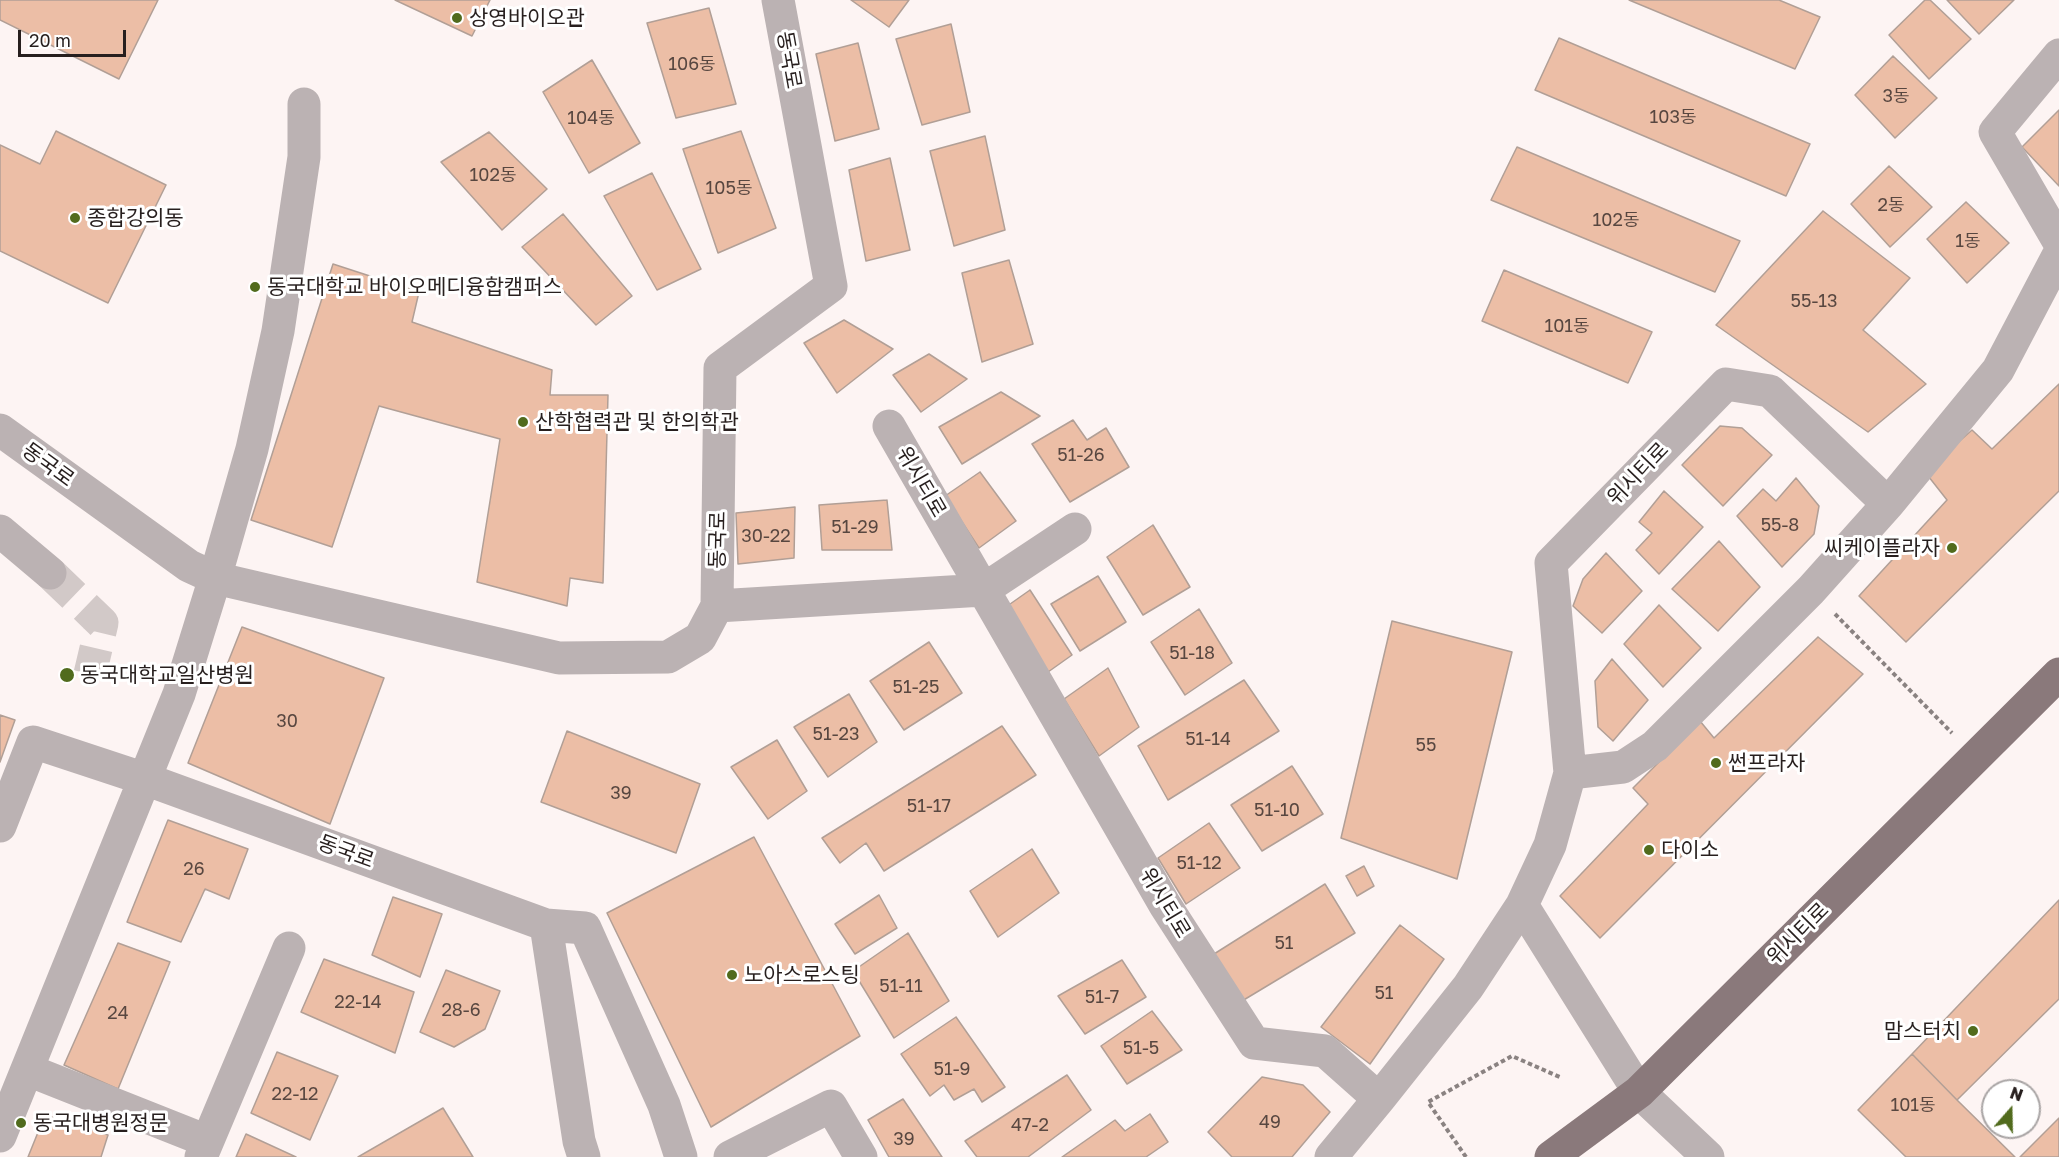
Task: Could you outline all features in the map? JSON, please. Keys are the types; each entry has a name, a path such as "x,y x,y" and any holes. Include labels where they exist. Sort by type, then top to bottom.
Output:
{"main road":[{"name":"위시티로","path":"1551,1157 1639,1092 2059,674"}],"street":[{"name":"동국로","path":"0,430 189,566 215,578 559,658 668,657 700,638 717,606 720,368 831,286 778,0"},
{"path":"2059,55 1995,132 2059,242"},
{"path":"0,1136 179,694 215,578 252,449 278,331 304,157 304,104"},
{"path":"1570,773 1623,767 1655,746 1811,590 1888,504 1998,370 2059,254"},
{"name":"위시티로","path":"889,426 1165,905 1254,1043 1325,1051 1379,1099 1468,987 1522,905 1550,845 1570,773 1551,563 1726,384 1770,391 1888,504"},
{"path":"717,606 983,590 1075,529"},
{"path":"0,531 50,573"},
{"name":"동국로","path":"0,826 33,742 145,779 546,925 585,928 664,1106 681,1157"},
{"path":"1522,905 1639,1092 1708,1157"},
{"path":"546,925 579,1140 584,1157"},
{"path":"28,1070 204,1149 288,948"},
{"path":"1331,1157 1379,1099"},
{"path":"750,1152 831,1106 861,1157"}],"path":[{"path":"1811,590 1976,757"},
{"path":"1466,1157 1428,1102 1512,1056 1562,1078"}],"building":[{"path":"0,0 158,0 119,79 0,20"},
{"name":"상영바이오관","path":"395,0 490,0 472,36"},
{"path":"851,0 909,0 889,27"},
{"path":"1629,0 1779,0 1820,17 1795,69"},
{"path":"1925,0 1930,0 1971,39 1929,79 1889,35"},
{"path":"1947,0 2014,0 1979,34"},
{"path":"709,8 736,104 676,118 647,23"},
{"path":"951,24 970,112 922,125 896,39"},
{"path":"1559,38 1810,144 1786,196 1535,90"},
{"path":"858,43 879,129 835,141 816,54"},
{"path":"1893,56 1937,98 1895,138 1855,95"},
{"path":"592,60 640,143 589,173 543,92"},
{"path":"2059,110 2059,186 2022,147"},
{"name":"종합강의동","path":"56,131 166,185 108,303 0,251 0,145 40,164"},
{"path":"741,131 776,228 718,253 683,149"},
{"path":"489,132 547,189 502,230 441,162"},
{"path":"985,136 1005,230 954,246 930,151"},
{"path":"1517,147 1740,241 1715,292 1491,200"},
{"path":"890,158 910,250 866,261 849,170"},
{"path":"1889,166 1932,207 1890,247 1851,204"},
{"path":"652,173 701,269 657,290 604,196"},
{"path":"1966,202 2009,243 1967,283 1927,239"},
{"path":"1823,211 1910,278 1863,330 1926,384 1868,432 1716,325"},
{"path":"563,214 632,296 596,325 522,247"},
{"path":"1009,260 1033,344 982,362 962,273"},
{"name":"산학협력관 및 한의학관","path":"333,264 419,292 412,322 552,370 550,395 608,395 603,583 570,578 567,606 477,582 500,439 379,406 332,547 251,520"},
{"path":"1504,270 1652,332 1628,383 1482,321"},
{"path":"844,320 893,349 837,393 804,343"},
{"path":"929,354 967,379 921,412 893,375"},
{"name":"씨케이플라자","path":"2059,384 2059,491 1906,642 1859,596 1947,500 1925,472 1972,430 1992,449"},
{"path":"1001,392 1040,416 962,464 939,427"},
{"path":"1073,420 1087,440 1106,428 1129,467 1070,502 1032,444"},
{"path":"1720,426 1742,428 1772,455 1723,506 1682,465"},
{"path":"980,472 1016,521 979,548 945,496"},
{"path":"1796,478 1819,506 1814,534 1782,567 1737,516 1763,489 1776,501"},
{"path":"1664,491 1703,527 1659,574 1636,550 1652,533 1639,522"},
{"path":"887,500 892,550 822,550 819,505"},
{"path":"795,507 794,558 738,564 736,513"},
{"path":"1153,525 1190,587 1143,615 1107,557"},
{"path":"1719,541 1760,587 1718,631 1672,589"},
{"path":"1606,553 1642,591 1602,633 1573,606 1583,579"},
{"path":"1098,576 1126,622 1080,651 1051,604"},
{"path":"1030,590 1072,655 1041,677 1003,609"},
{"path":"1659,605 1701,648 1663,687 1624,644"},
{"path":"1199,609 1232,663 1185,695 1151,642"},
{"path":"1392,621 1512,652 1457,879 1341,838"},
{"path":"242,627 384,678 330,824 188,763"},
{"name":"썬프라자","path":"1818,637 1863,674 1600,938 1560,896 1648,804 1633,788 1700,721 1714,738"},
{"path":"929,642 962,693 904,730 870,681"},
{"path":"1612,659 1648,700 1613,741 1598,727 1595,681"},
{"path":"1108,668 1139,727 1099,756 1064,699"},
{"path":"1244,680 1279,731 1168,800 1138,746"},
{"path":"849,694 877,742 828,777 794,727"},
{"path":"0,715 15,720 0,762"},
{"path":"1002,726 1036,775 884,871 866,843 840,863 822,838"},
{"path":"567,731 700,784 676,853 541,802"},
{"path":"777,740 807,791 768,819 731,767"},
{"path":"1292,766 1323,814 1262,851 1231,805"},
{"path":"168,820 248,849 229,899 205,889 181,942 127,922"},
{"path":"1209,823 1240,868 1186,904 1158,858"},
{"name":"노아스로스팅","path":"754,837 860,1036 711,1127 607,913"},
{"path":"1032,849 1059,893 998,937 970,891"},
{"path":"1364,866 1374,886 1357,896 1346,876"},
{"path":"1325,884 1355,933 1242,1001 1214,954"},
{"path":"879,895 897,928 855,954 835,924"},
{"path":"393,897 442,914 420,977 372,955"},
{"path":"2059,900 2059,999 1957,1100 1912,1054"},
{"path":"1400,925 1444,959 1370,1064 1321,1027"},
{"path":"908,933 949,1001 894,1038 853,971"},
{"path":"118,943 170,962 118,1089 64,1065"},
{"path":"324,959 414,992 395,1053 301,1012"},
{"path":"1122,960 1146,997 1085,1034 1058,996"},
{"path":"446,970 500,991 485,1029 454,1047 420,1032"},
{"path":"1152,1011 1182,1050 1127,1084 1101,1046"},
{"path":"956,1017 1005,1087 982,1102 974,1089 954,1100 944,1085 930,1096 901,1054"},
{"path":"277,1052 338,1076 310,1140 251,1113"},
{"path":"1912,1054 1981,1124 1981,1139 1997,1139 2015,1157 1906,1157 1858,1110"},
{"path":"1067,1075 1091,1110 1028,1157 977,1157 965,1141"},
{"path":"1262,1077 1303,1085 1330,1112 1292,1157 1232,1157 1208,1132"},
{"path":"903,1099 942,1157 889,1157 868,1120"},
{"path":"443,1108 473,1157 358,1157"},
{"path":"1150,1114 1168,1142 1146,1157 1062,1157 1115,1120 1125,1131"},
{"path":"45,1115 108,1135 101,1157 28,1157"},
{"path":"2059,1118 2059,1157 2020,1157 2038,1139 2041,1139 2041,1136"},
{"path":"246,1134 296,1157 236,1157"}],"tunnel":[{"path":"50,573 102,623 90,674"}],"place":[{"name":"상영바이오관","path":"457,18"},
{"name":"종합강의동","path":"75,218"},
{"name":"동국대학교 바이오메디융합캠퍼스","path":"255,287"},
{"name":"산학협력관 및 한의학관","path":"523,422"},
{"name":"씨케이플라자","path":"1952,548"},
{"name":"동국대학교일산병원","path":"67,675"},
{"name":"썬프라자","path":"1716,763"},
{"name":"다이소","path":"1649,850"},
{"name":"노아스로스팅","path":"732,975"},
{"name":"맘스터치","path":"1973,1031"},
{"name":"동국대병원정문","path":"21,1123"}]}
